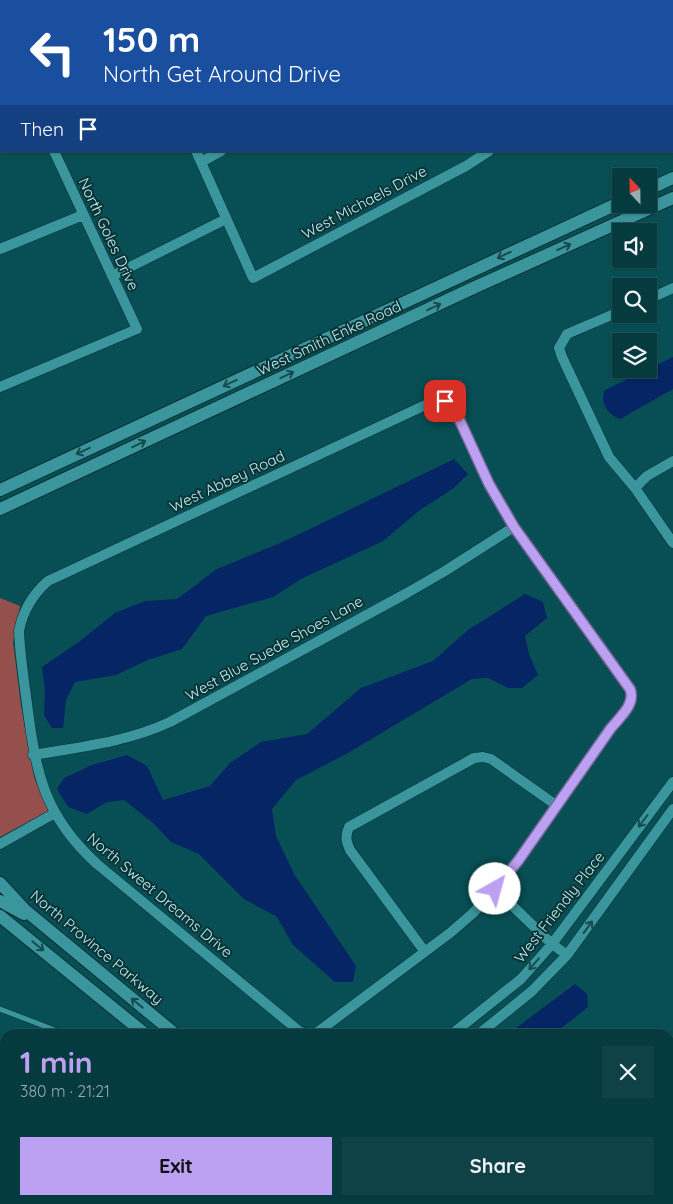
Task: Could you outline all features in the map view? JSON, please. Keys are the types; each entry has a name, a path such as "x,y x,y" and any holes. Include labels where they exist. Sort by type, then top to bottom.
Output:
{"street":[{"name":"North Goles Drive","path":"0,386 137,329 54,152"},
{"path":"112,276 226,219 196,152"},
{"path":"201,162 220,152"},
{"name":"West Michaels Drive","path":"226,219 252,278 466,166 487,152"},
{"path":"658,185 673,178"},
{"name":"West Smith Enke Road","path":"0,509 500,276 673,198"},
{"name":"West Smith Enke Road","path":"0,490 612,206"},
{"path":"0,249 83,215"},
{"path":"657,295 673,288"},
{"path":"612,315 566,334 559,348 609,457 635,488 673,543"},
{"name":"West Abbey Road","path":"28,602 37,590 48,581 62,574 434,401 445,401 454,408 489,484 514,527"},
{"path":"635,488 647,476 673,462"},
{"path":"322,1029 425,952 473,913 518,861 556,805 627,708 632,697 630,689 514,527"},
{"name":"West Blue Suede Shoes Lane","path":"33,755 129,738 150,732 407,593 514,527"},
{"name":"North Sweet Dreams Drive","path":"28,602 18,631 33,755 54,813 82,850 97,864 297,1029"},
{"path":"425,952 350,850 346,843 346,834 349,827 474,758 483,757 491,759 556,805"},
{"name":"West Friendly Place","path":"458,1029 521,979 552,944 673,782"},
{"path":"485,1029 532,991 567,955 673,809 660,798"},
{"path":"0,844 54,813"},
{"name":"North Province Parkway","path":"0,883 12,898 169,1029"},
{"path":"495,889 552,944 567,955"},
{"path":"0,902 38,920"},
{"path":"0,916 139,1029"}],"lane":[{"path":"0,1009 52,1029"}],"shaded area":[{"path":"0,598 20,606 13,642 21,706 34,777 48,811 0,837"}],"water":[{"path":"673,357 673,389 620,419 608,411 603,399 605,390 630,378 657,378 657,365"},
{"path":"454,459 468,474 454,488 420,510 383,541 301,579 273,597 206,616 182,649 148,660 116,675 75,682 66,700 63,728 52,728 44,715 45,691 42,667 80,641 115,613 145,601 177,599 217,569 285,541"},
{"path":"525,594 543,602 547,618 525,636 529,654 538,675 522,688 508,688 488,678 472,679 348,753 296,780 272,809 276,836 294,874 356,966 353,982 335,982 293,945 277,917 244,899 199,854 171,842 153,823 124,800 107,802 87,814 68,807 57,789 64,778 92,765 127,755 147,766 163,800 210,786 230,763 261,742 307,734 361,688 433,661 468,630"},
{"path":"575,984 587,994 588,1007 560,1029 515,1029"}],"route":[{"path":"445,401 454,408 500,505 630,689 632,697 631,703 611,728 518,861 495,889"}]}
